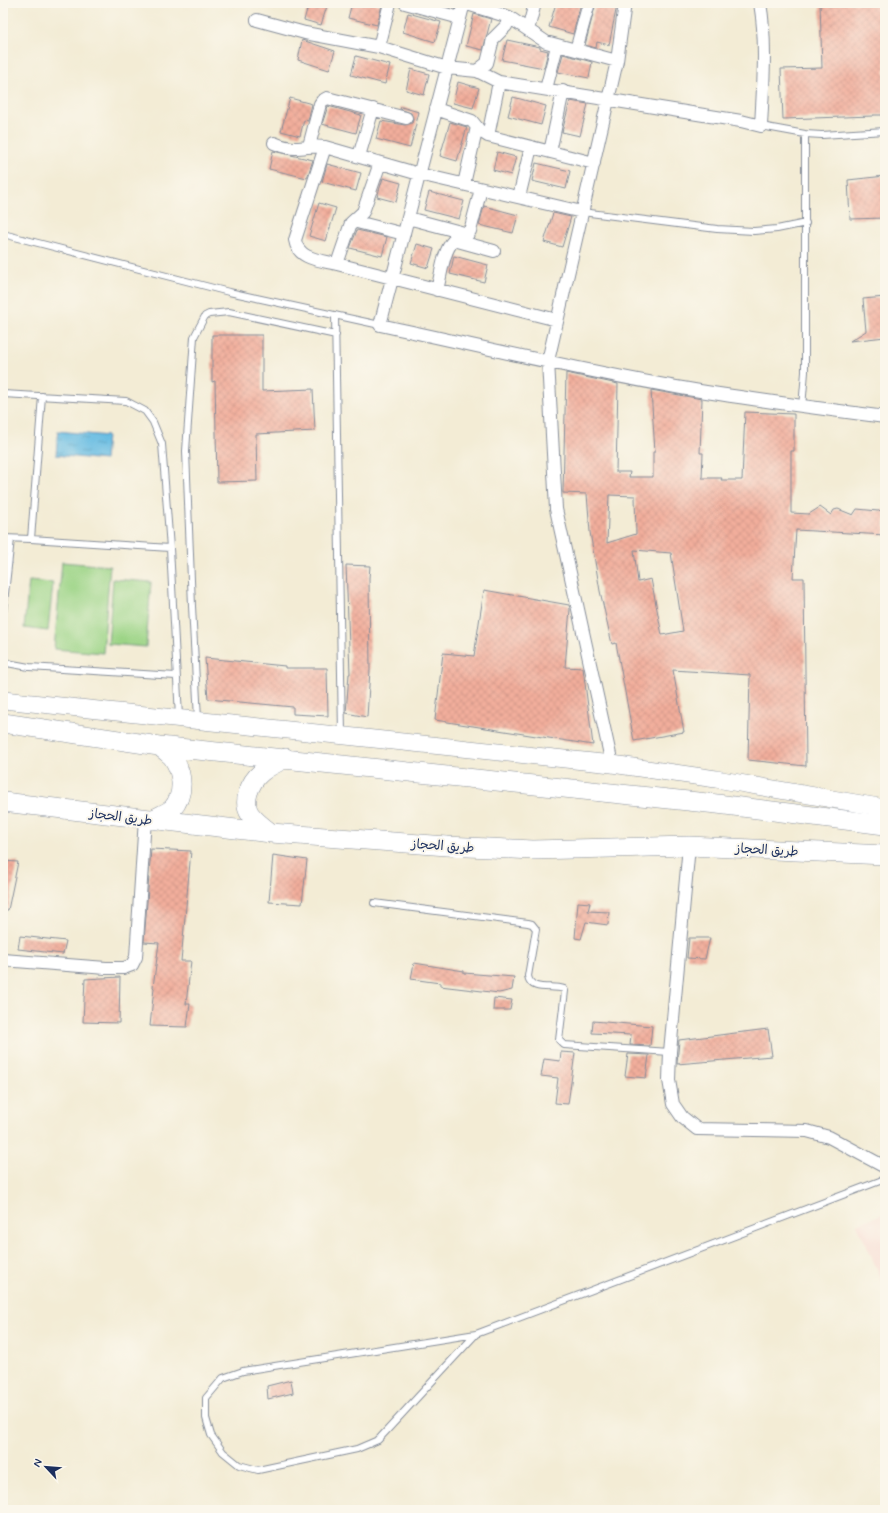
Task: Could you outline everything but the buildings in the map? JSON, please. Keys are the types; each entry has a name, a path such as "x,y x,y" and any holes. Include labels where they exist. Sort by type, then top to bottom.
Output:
{"main road":[{"path":"3,700 612,764 716,779 885,808"},
{"path":"3,723 159,746 717,804 885,825"},
{"path":"149,819 172,808 180,794 180,770 172,757 159,746"},
{"path":"270,833 249,813 246,800 251,782 266,768 286,758"},
{"name":"طريق الحجاز","path":"3,802 270,833 447,846 533,850 689,846 885,855"}],"street":[{"path":"379,48 390,3"},
{"path":"405,3 460,18"},
{"path":"617,61 557,46 537,37 509,17 464,3 380,324 548,361 676,387 885,417"},
{"path":"528,30 535,3"},
{"path":"576,50 589,3"},
{"path":"612,764 556,509 548,361 617,61 625,3"},
{"path":"257,20 305,33 379,48 447,68 477,71 499,82 609,98 741,121 760,126 763,56 760,3"},
{"path":"477,71 488,63 493,39 506,26 509,17"},
{"path":"546,89 557,46"},
{"path":"488,136 499,82"},
{"path":"550,152 563,91"},
{"path":"309,146 320,104 324,99 330,98 406,118"},
{"path":"359,156 373,109"},
{"path":"436,109 472,120 480,131 488,136 594,163"},
{"path":"464,184 478,127"},
{"path":"274,143 285,147 297,148 317,145 326,147 419,174 582,212"},
{"path":"326,147 296,240 296,246 302,254 557,320"},
{"path":"519,197 531,147"},
{"path":"337,264 353,220 363,212 380,163"},
{"path":"437,290 447,250 454,240 468,234 471,228 481,189"},
{"path":"408,218 468,234"},
{"path":"353,220 404,234"},
{"path":"454,240 494,251"},
{"path":"3,960 106,968 124,968 132,965 136,957 149,819"},
{"path":"689,846 670,1052 669,1080 673,1104 682,1117 697,1129 807,1131 829,1137 885,1167"}],"lane":[{"path":"760,126 805,134 822,135 885,131"},
{"path":"802,406 805,372 805,134"},
{"path":"582,212 725,230 754,231 776,229 806,223"},
{"path":"3,234 229,292 380,324"},
{"path":"198,721 186,451 194,336 205,316 209,314 229,312 336,334"},
{"path":"335,315 342,736"},
{"path":"3,394 126,401 145,411 153,422 162,444 170,548 179,719"},
{"path":"31,539 42,396"},
{"path":"3,538 170,548"},
{"path":"3,612 11,539"},
{"path":"3,658 7,663 29,667 176,676"},
{"path":"374,903 528,922 532,924 536,929 528,976 529,981 534,986 564,989 565,991 560,1042 564,1045 670,1052"},
{"path":"476,1334 378,1440 357,1449 258,1470 239,1465 223,1452 211,1435 206,1418 206,1398 223,1378 243,1371 476,1334 885,1179"}],"shaded area":[{"path":"885,1213 885,1287 857,1224"}],"green space":[{"path":"62,562 110,566 103,653 54,649"},
{"path":"113,579 151,582 146,647 108,644"},
{"path":"29,581 53,583 48,631 24,628"}],"water":[{"path":"58,431 107,436 105,460 56,455"}]}
